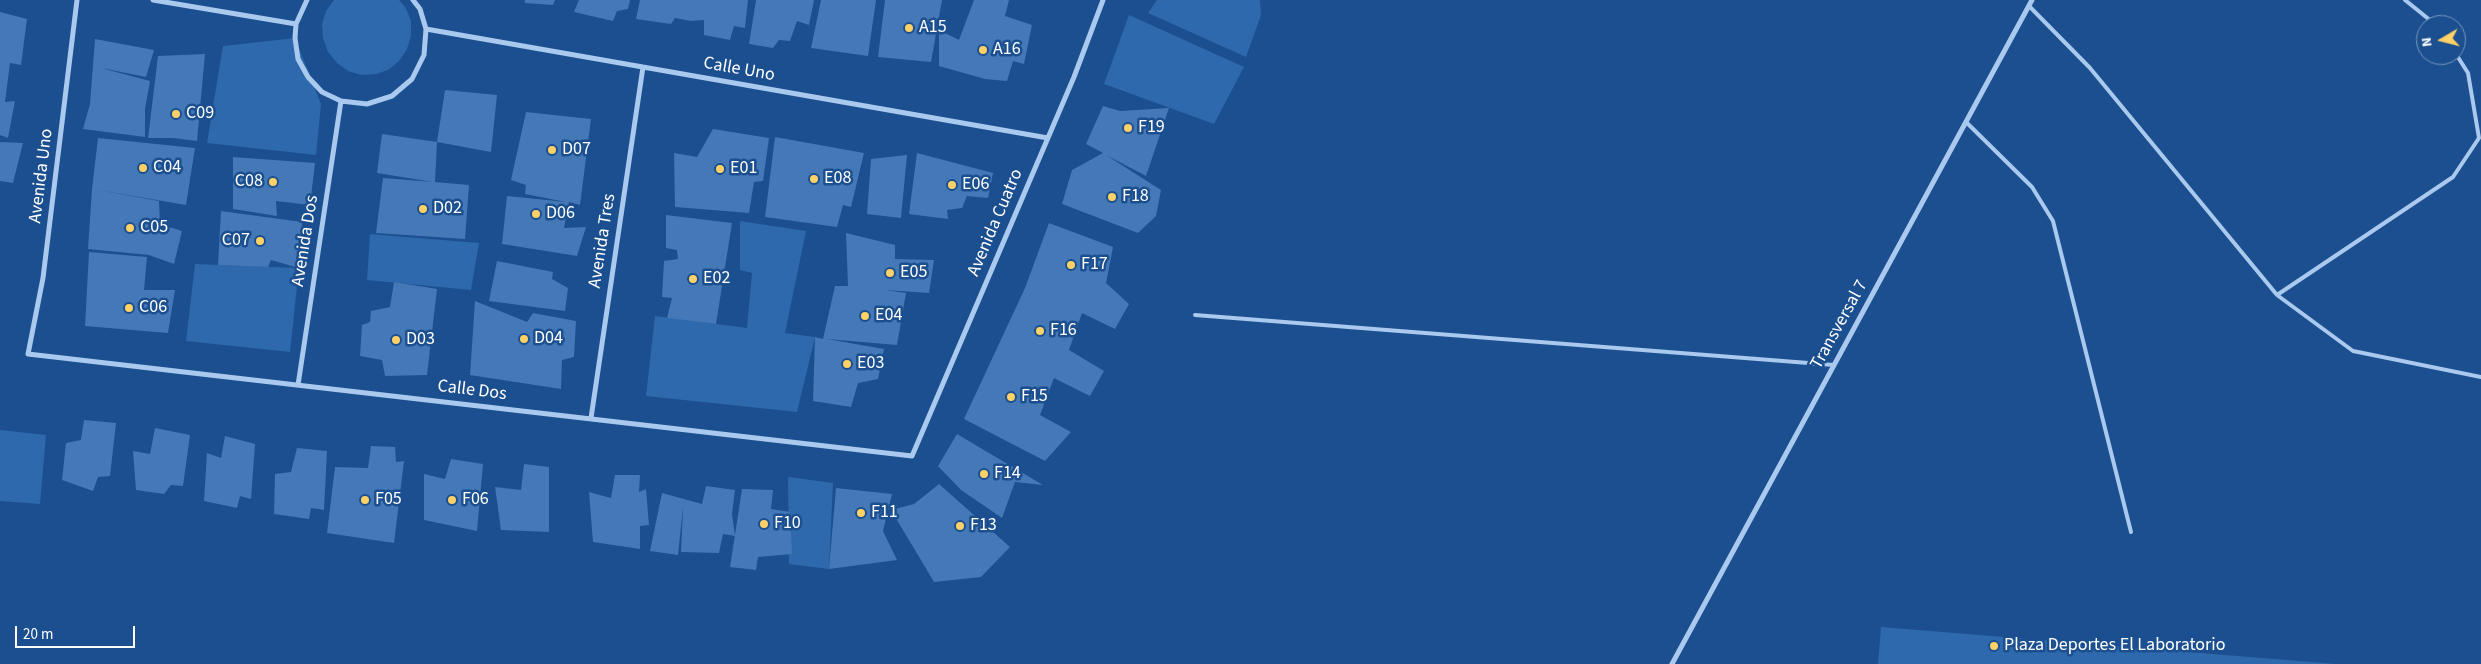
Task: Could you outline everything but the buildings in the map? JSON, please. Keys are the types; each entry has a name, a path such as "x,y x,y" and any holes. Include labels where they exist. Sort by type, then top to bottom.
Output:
{"street":[{"name":"Avenida Uno","path":"28,354 43,278 77,0"},
{"path":"153,0 296,24"},
{"path":"307,0 296,24 295,38 298,59 308,77 322,92 341,101 367,104 392,96 412,79 424,56 426,29 420,10 413,0"},
{"name":"Avenida Cuatro","path":"912,456 1048,138 1103,0"},
{"name":"Transversal 7","path":"1672,664 2032,0"},
{"name":"Calle Uno","path":"426,29 1048,138"},
{"name":"Avenida Tres","path":"591,418 643,67"},
{"name":"Avenida Dos","path":"298,385 341,101"},
{"name":"Calle Dos","path":"28,354 912,456"}],"lane":[{"path":"2404,0 2423,15"},
{"path":"2029,6 2090,68 2277,295 2353,350 2481,377"},
{"path":"2277,295 2453,177 2479,138 2468,72 2463,65"},
{"path":"1966,122 2032,186 2053,221 2131,532"},
{"path":"1195,315 1834,365"}],"shaded area":[{"path":"334,0 399,0 406,8 411,21 411,36 407,49 399,61 388,70 376,74 361,75 348,71 337,63 328,52 323,38 322,24 326,11"},
{"path":"1157,0 1260,0 1261,15 1246,57 1148,13"},
{"path":"1129,15 1244,67 1214,124 1104,84"},
{"path":"295,38 321,104 316,155 207,143 223,46"},
{"path":"740,221 806,231 785,333 815,337 797,412 646,396 655,316 747,328 752,273 740,270"},
{"path":"370,234 479,243 471,290 367,280"},
{"path":"195,264 299,268 290,352 186,341"},
{"path":"0,430 46,435 40,504 0,501"},
{"path":"788,477 833,483 829,569 789,564"},
{"name":"Plaza Deportes El Laboratorio","path":"1881,627 2336,664 1878,664"}],"place":[{"name":"A15","path":"909,28"},
{"name":"A16","path":"983,50"},
{"name":"C09","path":"176,114"},
{"name":"F19","path":"1128,128"},
{"name":"D07","path":"552,150"},
{"name":"C04","path":"143,168"},
{"name":"E01","path":"720,169"},
{"name":"E08","path":"814,179"},
{"name":"C08","path":"273,182"},
{"name":"E06","path":"952,185"},
{"name":"F18","path":"1112,197"},
{"name":"D02","path":"423,209"},
{"name":"D06","path":"536,214"},
{"name":"C05","path":"130,228"},
{"name":"C07","path":"260,241"},
{"name":"F17","path":"1071,265"},
{"name":"E05","path":"890,273"},
{"name":"E02","path":"693,279"},
{"name":"C06","path":"129,308"},
{"name":"E04","path":"865,316"},
{"name":"F16","path":"1040,331"},
{"name":"D04","path":"524,339"},
{"name":"D03","path":"396,340"},
{"name":"E03","path":"847,364"},
{"name":"F15","path":"1011,397"},
{"name":"F14","path":"984,474"},
{"name":"F05","path":"365,500"},
{"name":"F06","path":"452,500"},
{"name":"F11","path":"861,513"},
{"name":"F10","path":"764,524"},
{"name":"F13","path":"960,526"},
{"name":"Plaza Deportes El Laboratorio","path":"1994,646"}]}
